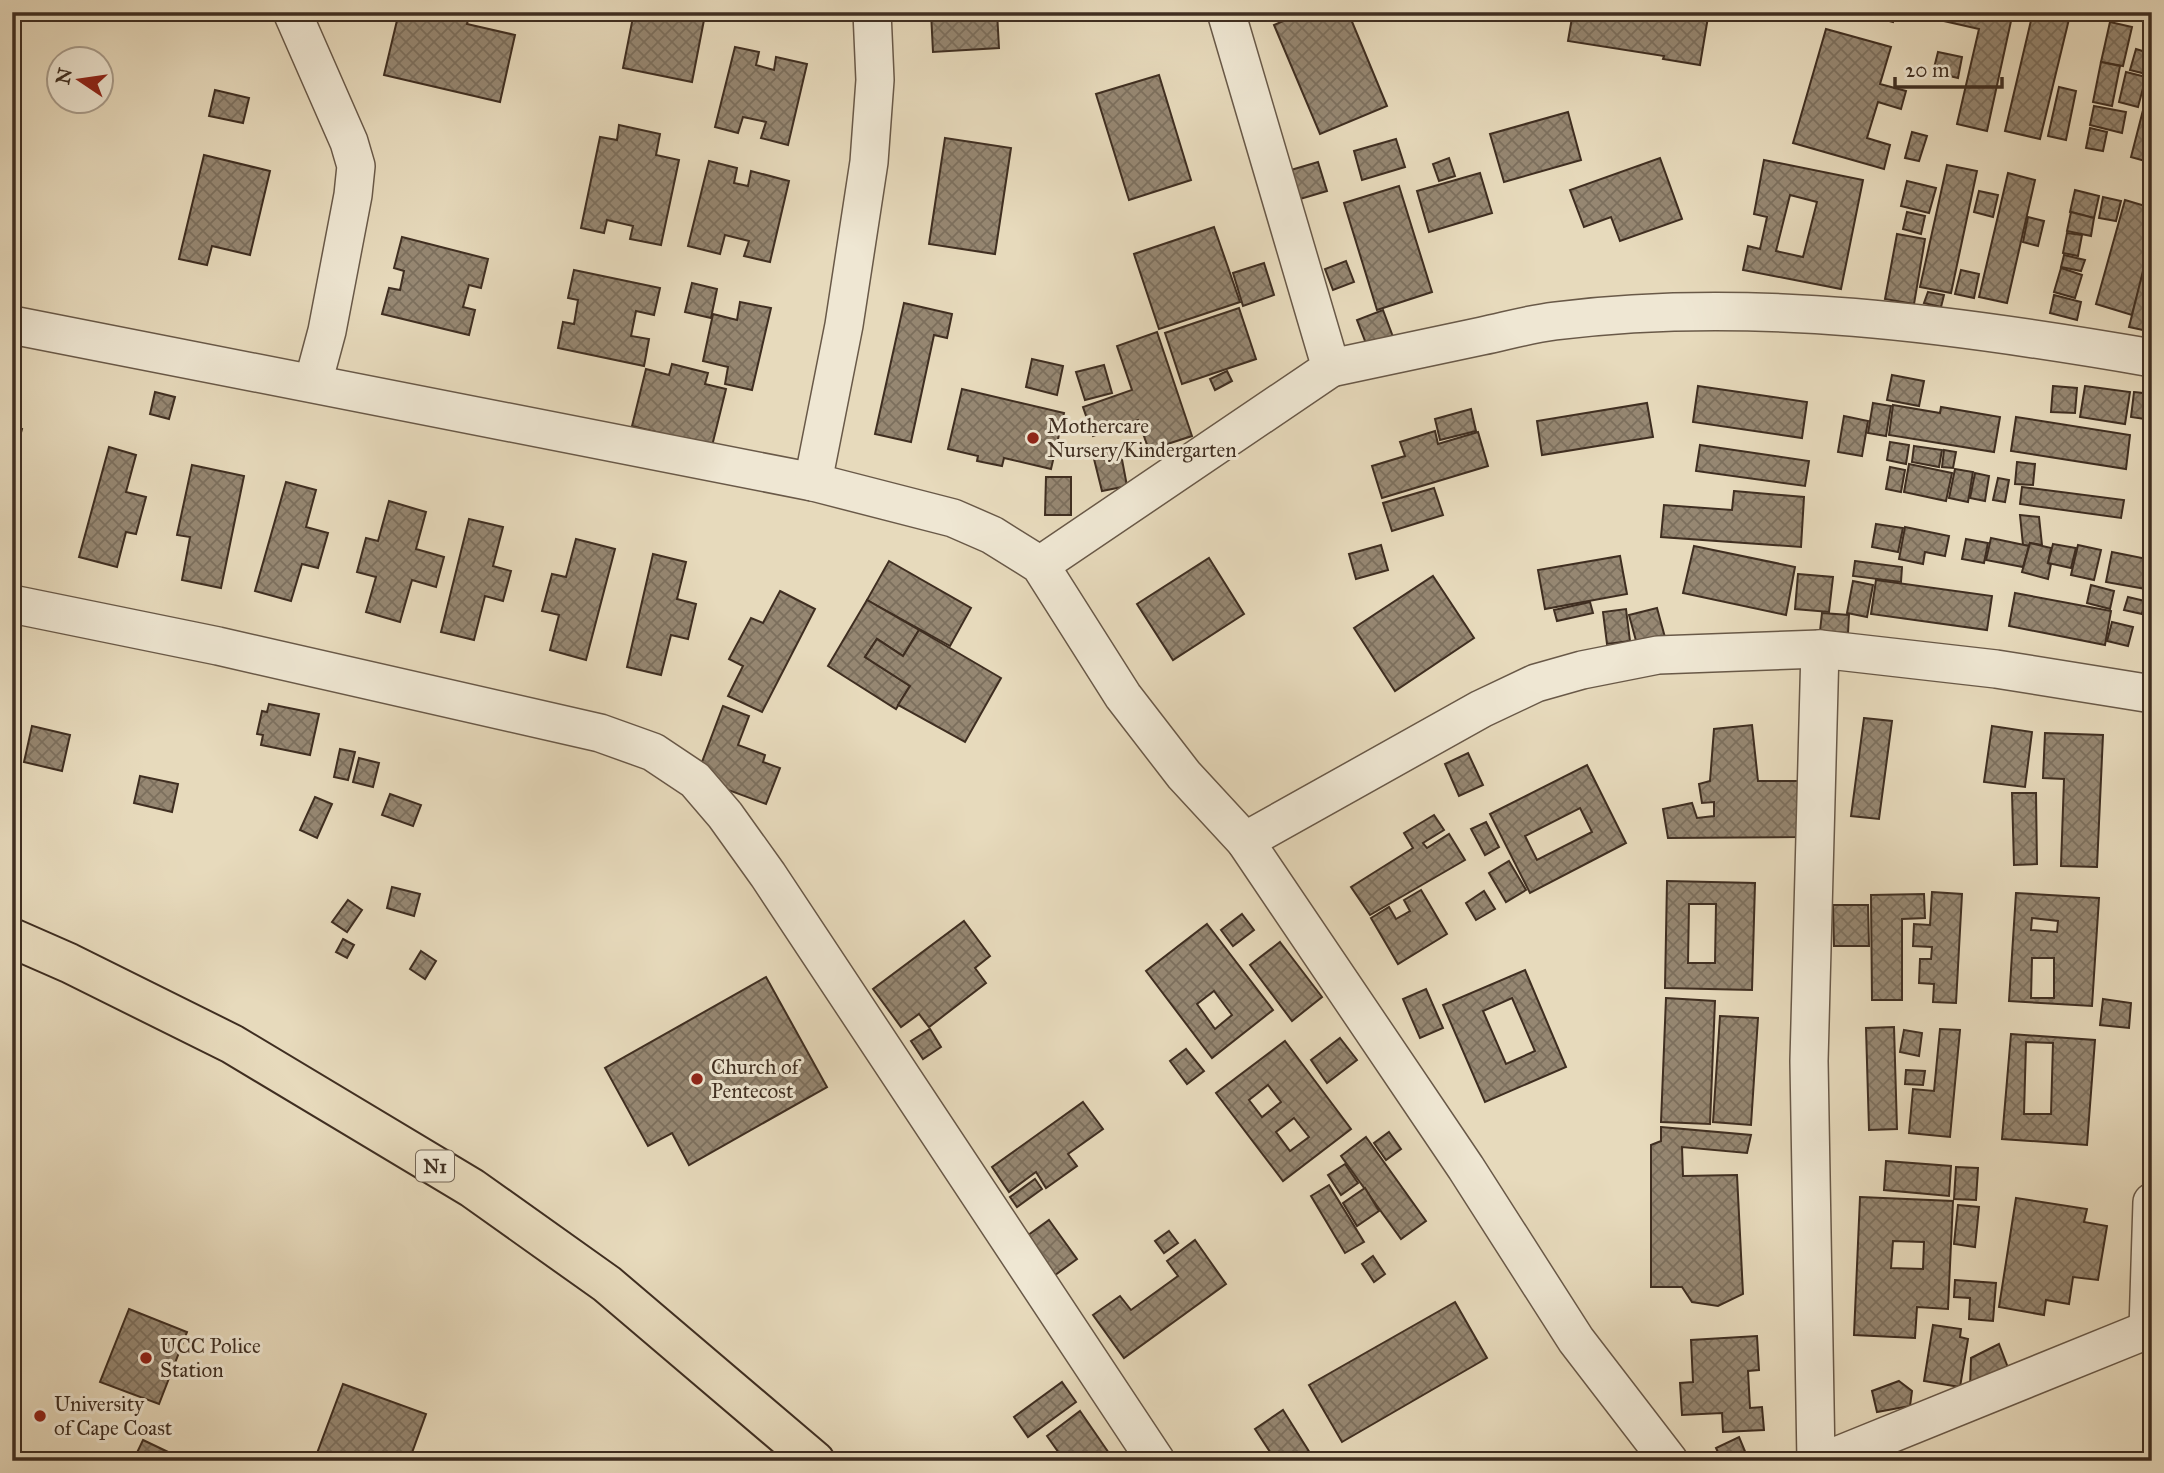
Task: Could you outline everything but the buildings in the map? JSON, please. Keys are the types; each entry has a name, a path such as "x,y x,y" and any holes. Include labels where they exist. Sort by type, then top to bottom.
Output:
{"highway":[{"name":"N1","path":"12,938 69,963 232,1044 472,1188 607,1284 815,1461"}],"street":[{"path":"292,12 349,142 356,166 354,195 327,331 313,383"},
{"path":"813,482 844,325 869,162 875,80 872,12"},
{"path":"1226,12 1331,368"},
{"path":"1040,565 1331,368 1553,321 1714,311 1811,313 2015,334 2152,358"},
{"path":"12,325 813,482 953,518 992,535 1040,565 1123,696 1184,775 1245,841 1466,1168 1576,1340 1669,1461"},
{"path":"12,604 218,646 600,733 653,752 695,780 725,815 768,874 1156,1461"},
{"path":"1245,841 1481,709 1536,683 1583,670 1658,655 1820,649 1996,669 2152,694"},
{"path":"1816,1461 1809,1061 1820,649"},
{"path":"1824,1461 2150,1328 2152,1202"}],"place":[{"name":"Mothercare Nursery/Kindergarten","path":"1033,438"},
{"name":"Church of Pentecost","path":"697,1079"},
{"name":"UCC Police Station","path":"146,1358"},
{"name":"University of Cape Coast","path":"40,1416"}]}
